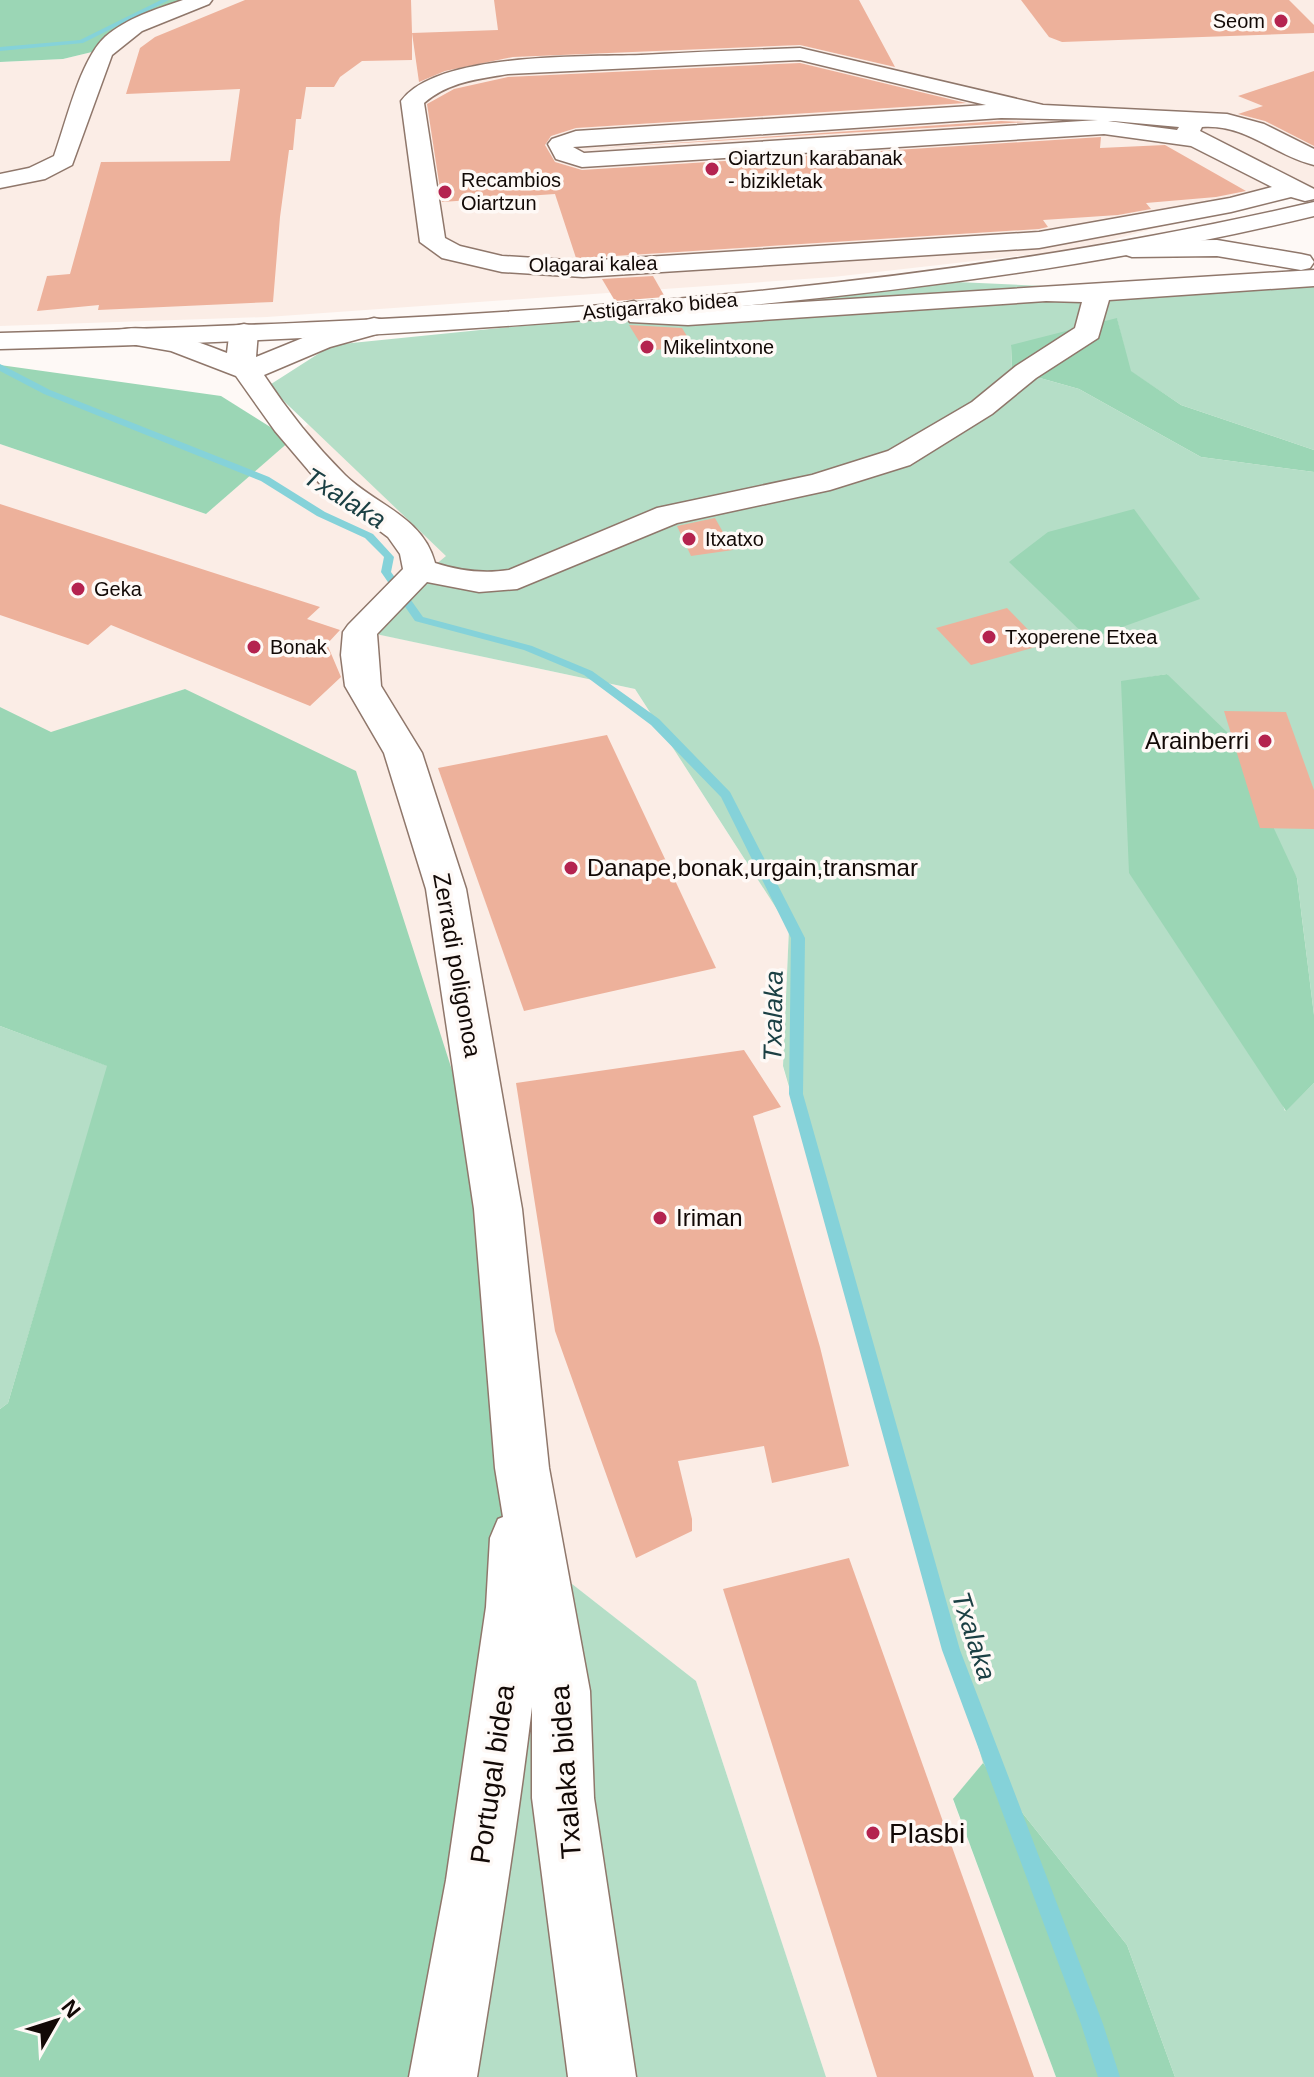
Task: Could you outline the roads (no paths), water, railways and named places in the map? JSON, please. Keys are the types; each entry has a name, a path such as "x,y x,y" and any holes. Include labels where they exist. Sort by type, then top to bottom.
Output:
{"street":[{"path":"12,179 48,170 68,154 107,46 141,24 202,0"},
{"name":"Olagarai kalea","path":"1195,131 1126,128 1049,117 800,54 508,67 463,75 425,88 412,101 433,242 451,252 502,264 583,269 1039,240 1231,205 1303,201"},
{"name":"Olagarai kalea","path":"1049,117 582,160 564,154 560,144 576,138 1049,117"},
{"path":"1313,268 1271,242 1272,232 1303,201 1195,131 1216,118 1242,122 1314,158"},
{"name":"Astigarrako bidea","path":"0,341 374,326 634,309 906,282 1132,249 1303,201"},
{"path":"1132,249 1217,248 1313,268"},
{"path":"634,309 640,316 688,317 1046,293 1094,293 1313,268"},
{"path":"244,332 240,347 248,371 337,484 402,530 418,552 405,585 494,584 517,579 668,515 819,483 899,458 971,414 1026,372 1088,332 1096,302 1094,293"},
{"path":"129,336 177,344 248,371 320,341 374,326"},
{"name":"Zerradi poligonoa","path":"405,585 360,632 363,686 403,753 446,889 498,1209 522,1468"},
{"name":"Portugal bidea","path":"443,2077 478,1880 515,1607 522,1468"},
{"name":"Txalaka bidea","path":"522,1468 561,1691 563,1798 602,2077"}],"waterway":[{"path":"0,49 81,42 166,0"},
{"name":"Txalaka","path":"0,367 47,392 265,479 321,514 369,536 389,557 386,572 419,619 528,648 588,673 655,722 726,795 798,938 796,1094 951,1650 1092,2024 1109,2077"}],"place":[{"name":"Seom","path":"1281,21"},
{"name":"Oiartzun karabanak - bizikletak","path":"712,169"},
{"name":"Recambios Oiartzun","path":"445,192"},
{"name":"Mikelintxone","path":"647,347"},
{"name":"Itxatxo","path":"689,539"},
{"name":"Geka","path":"78,589"},
{"name":"Txoperene Etxea","path":"989,637"},
{"name":"Bonak","path":"254,647"},
{"name":"Arainberri","path":"1265,741"},
{"name":"Danape,bonak,urgain,transmar","path":"571,868"},
{"name":"Iriman","path":"660,1218"},
{"name":"Plasbi","path":"873,1833"}]}
